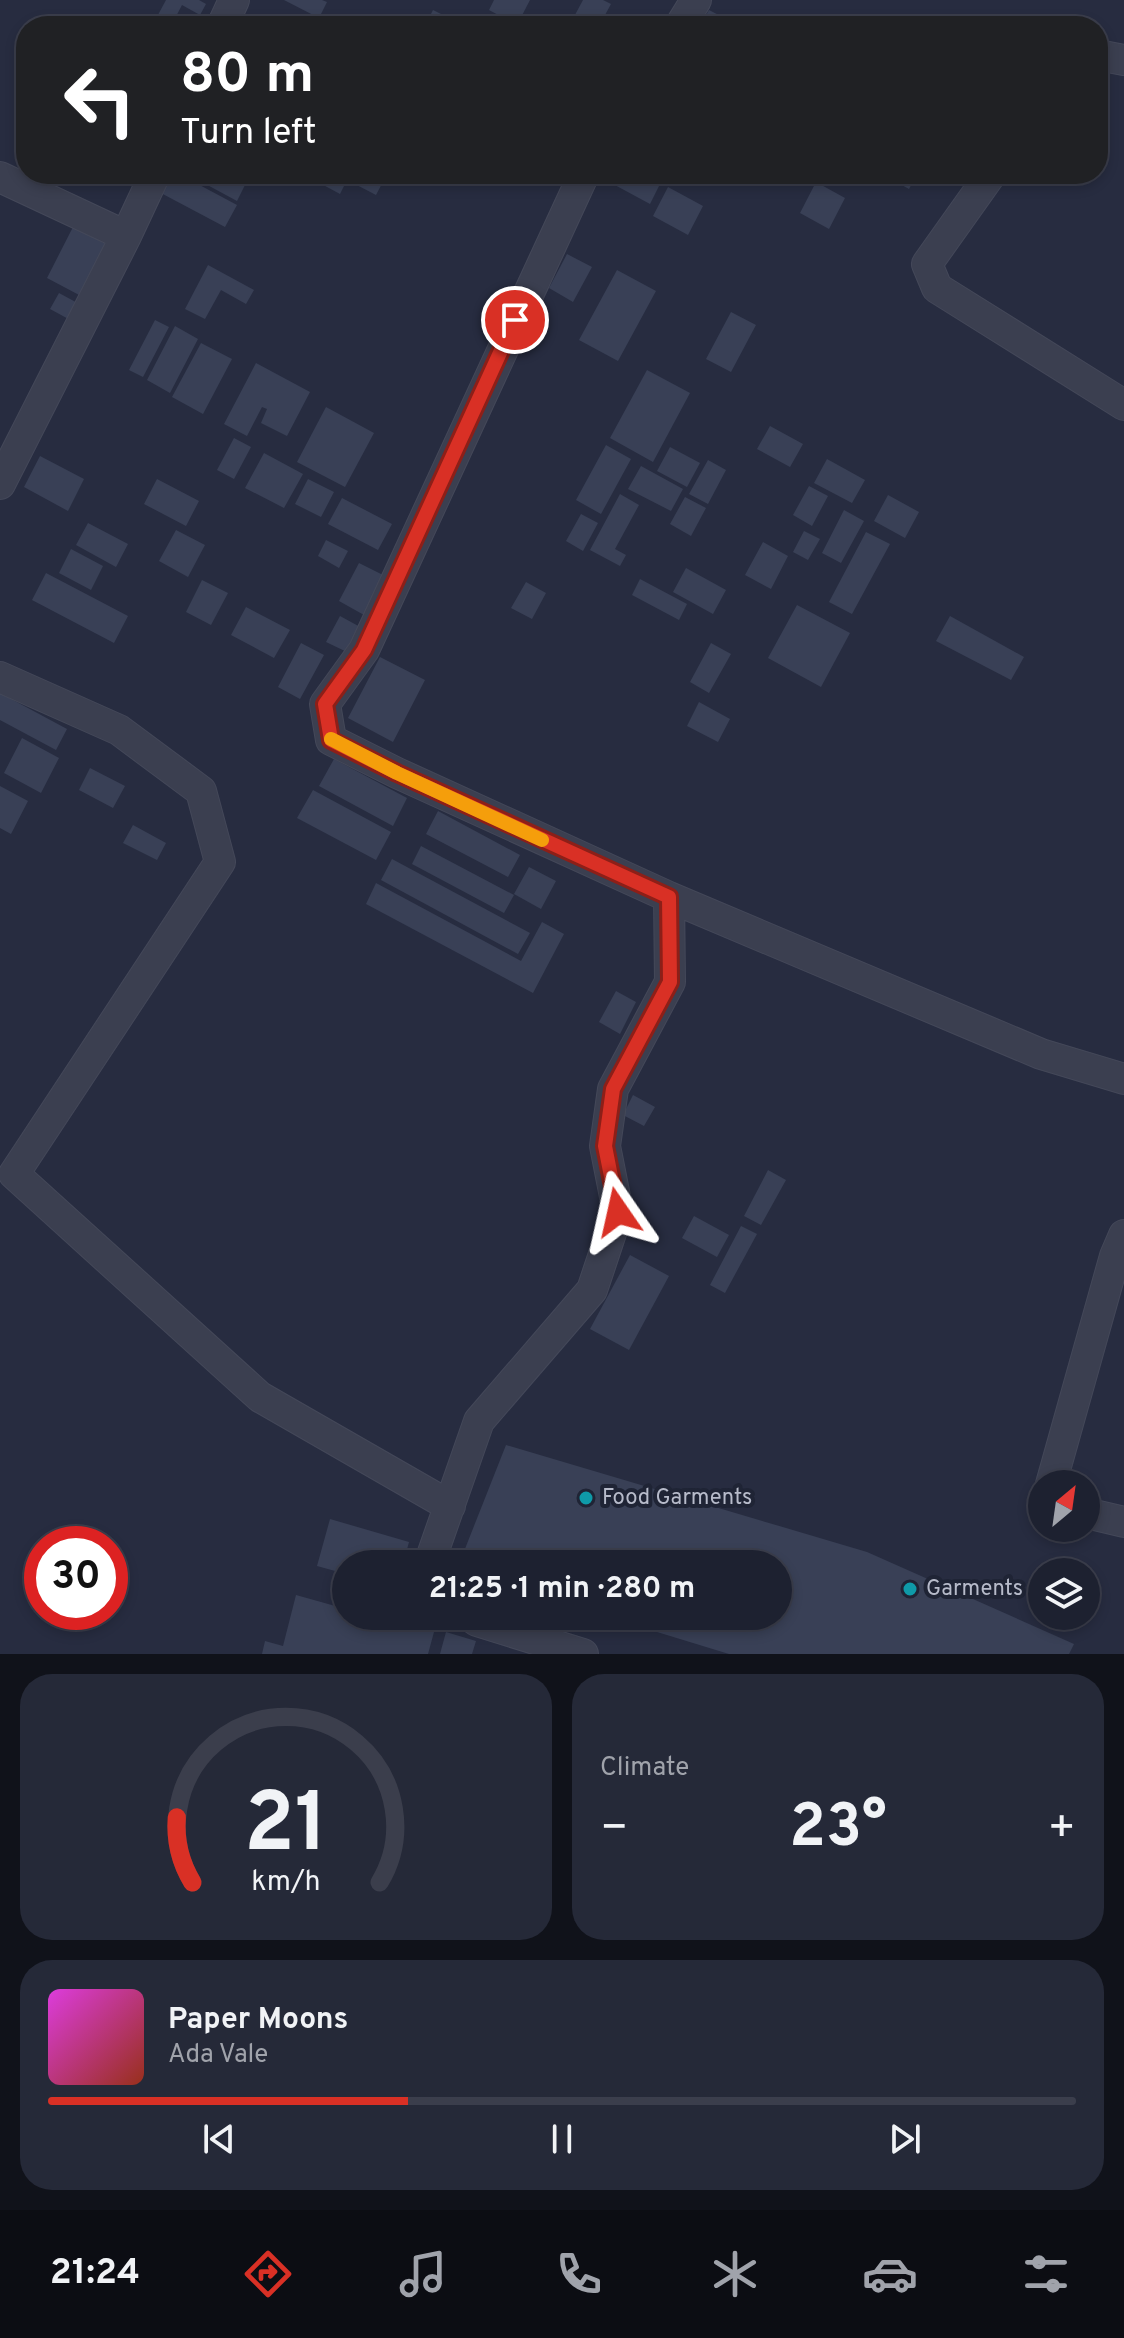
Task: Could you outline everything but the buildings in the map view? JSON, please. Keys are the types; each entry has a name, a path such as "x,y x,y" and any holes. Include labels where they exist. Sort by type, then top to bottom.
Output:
{"street":[{"path":"0,177 126,236"},
{"path":"0,484 150,184"},
{"path":"579,184 364,650 325,704 331,740 669,897 1041,1054 1124,1079"},
{"path":"984,184 927,264 937,288 1124,405"},
{"path":"0,677 119,730 201,791 220,862 14,1174 260,1397 450,1506"},
{"path":"434,1550 479,1421 592,1290 618,1212 605,1146 613,1089 670,982 669,897"},
{"path":"1055,1470 1115,1256 1124,1235"},
{"path":"1100,1516 1124,1522"},
{"path":"506,1630 583,1654"}],"slow traffic":[{"path":"331,739 542,840"}],"place":[{"name":"Food Garments","path":"586,1498"},
{"name":"Garments","path":"910,1589"}],"route":[{"path":"515,320 364,650 325,704 331,740 669,897 670,982 613,1089 605,1146 618,1212"}]}
